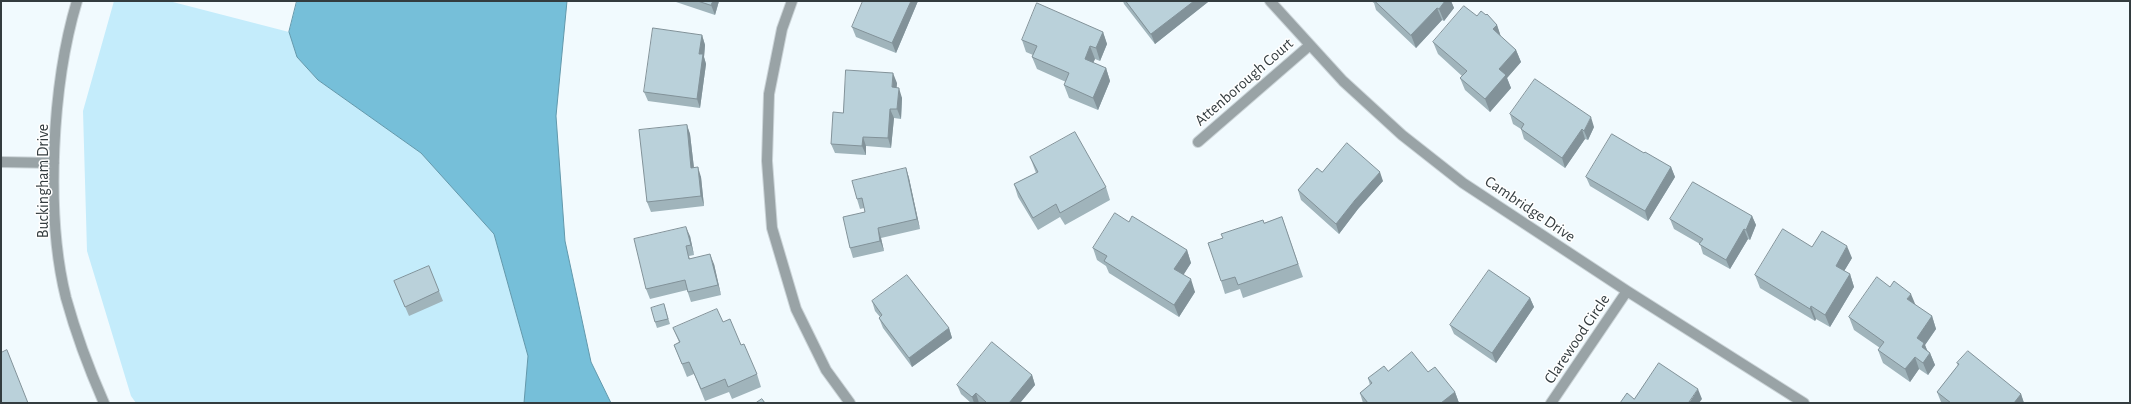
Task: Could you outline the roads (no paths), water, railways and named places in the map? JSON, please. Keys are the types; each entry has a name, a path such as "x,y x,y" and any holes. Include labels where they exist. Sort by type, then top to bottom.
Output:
{"street":[{"name":"Buckingham Drive","path":"77,1 61,70 54,163 56,233 66,297 88,367 104,403"},
{"path":"792,1 782,30 769,94 766,161 772,228 796,309 826,370 850,403"},
{"name":"Cambridge Drive","path":"1270,1 1343,81 1402,136 1463,183 1627,291 1804,403"},
{"name":"Attenborough Court","path":"1198,142 1310,45"},
{"path":"1,162 54,163"},
{"name":"Clarewood Circle","path":"1551,403 1627,291"}],"water":[{"path":"297,1 567,1 556,116 565,241 591,362 611,403 524,403 528,356 494,234 421,153 318,80 297,57 289,32"}]}
